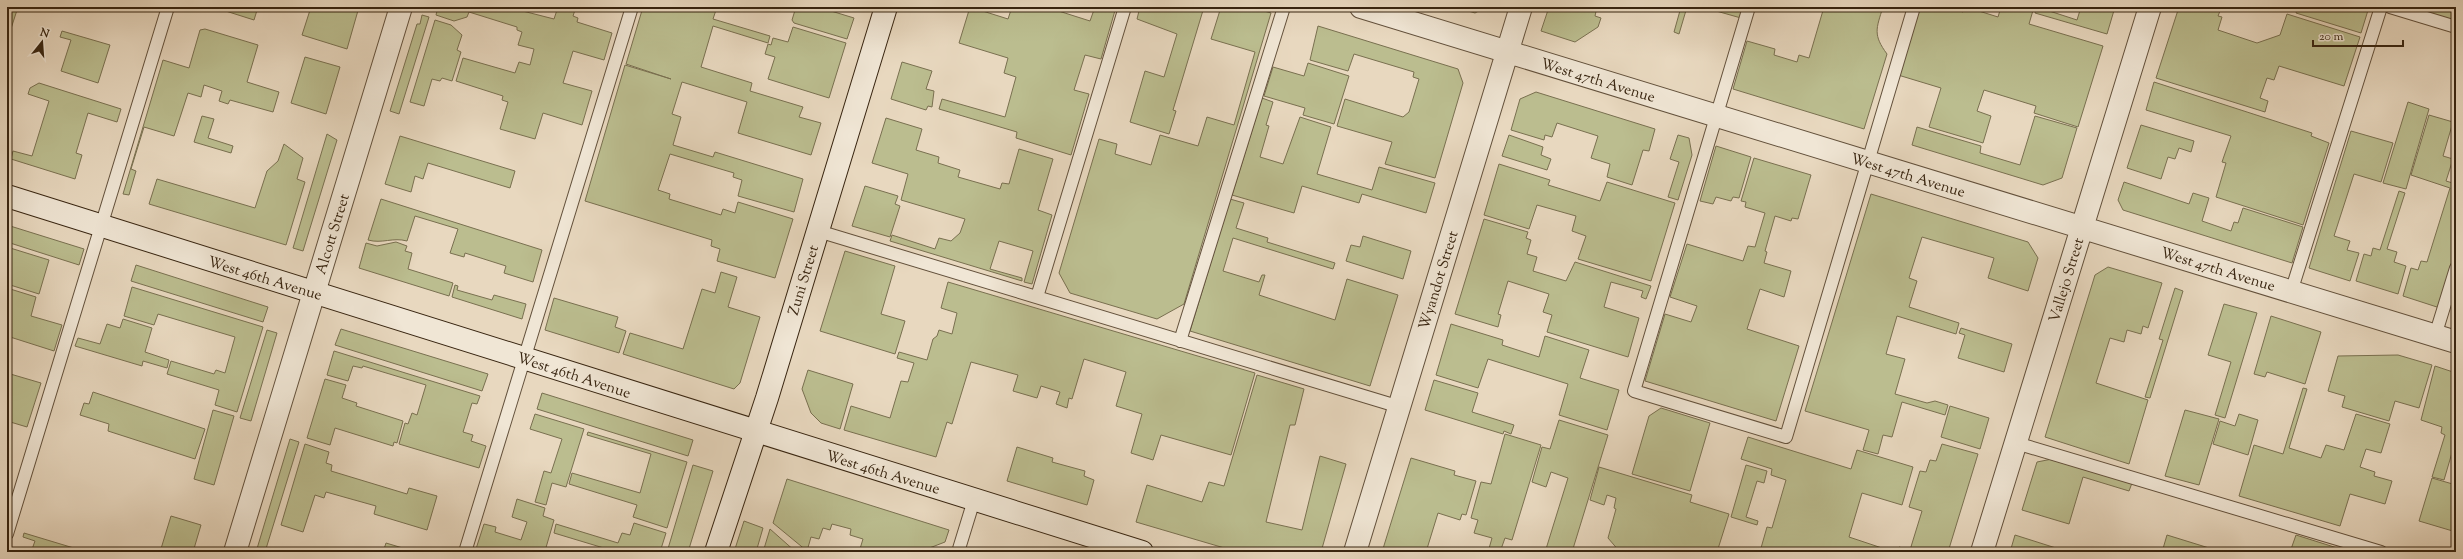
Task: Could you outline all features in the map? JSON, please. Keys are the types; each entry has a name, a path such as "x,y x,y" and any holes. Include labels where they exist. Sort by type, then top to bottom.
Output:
{"street":[{"name":"Alcott Street","path":"235,552 401,7"},
{"name":"Zuni Street","path":"716,552 818,231 886,7"},
{"name":"West 47th Avenue","path":"1361,7 2456,342"},
{"name":"Wyandot Street","path":"1355,552 1521,7"},
{"name":"Vallejo Street","path":"1982,552 2150,7"},
{"name":"West 46th Avenue","path":"7,196 974,500 1128,550"}],"lane":[{"path":"7,534 168,7"},
{"path":"465,552 632,7"},
{"path":"1037,298 1125,7"},
{"path":"1180,341 1284,7"},
{"path":"1749,7 1634,391 1786,437 1914,7"},
{"path":"2291,292 2381,7"},
{"path":"2390,7 2456,27"},
{"path":"818,231 1400,407"},
{"path":"2435,336 2456,268"},
{"path":"2016,442 2382,552"},
{"path":"958,552 974,500"}],"green space":[{"path":"7,7 18,7 7,41"},
{"path":"213,7 258,7 254,20"},
{"path":"311,7 359,7 347,49 302,35"},
{"path":"438,7 507,7 554,19 558,7 576,7 573,16 578,18 577,22 612,33 604,60 573,51 563,83 592,91 582,125 543,113 535,139 500,129 508,102 502,100 503,96 456,81 463,58 515,73 519,62 530,65 534,49 518,45 522,32 517,30 517,27 469,12 467,17 454,21 436,15"},
{"path":"643,7 717,7 713,19 770,36 768,43 713,26 701,67 752,83 750,91 803,107 799,117 821,123 811,155 738,133 747,102 682,82 672,114 681,117 673,145 713,157 715,152 803,179 794,212 738,196 742,180 733,177 734,173 670,154 658,190 670,194 669,199 721,215 723,209 735,213 738,202 793,219 775,278 717,261 720,249 711,246 712,240 585,201 625,65 671,79 626,64"},
{"path":"796,7 818,7 854,18 847,39 794,23 792,20"},
{"path":"970,7 1008,19 1012,7 1046,7 1090,21 1095,7 1116,7 1101,59 1085,55 1074,90 1089,94 1071,155 1016,138 1017,132 939,109 942,99 1005,117 1016,77 1004,73 1008,58 959,43"},
{"path":"1140,7 1204,7 1173,110 1176,111 1169,134 1130,122 1145,71 1164,77 1177,34 1137,19"},
{"path":"1221,7 1251,7 1271,13 1184,304 1157,319 1070,293 1059,273 1099,139 1117,144 1115,154 1151,165 1160,135 1198,146 1207,117 1234,125 1255,52 1211,39"},
{"path":"1455,7 1486,7 1475,13"},
{"path":"1549,7 1597,7 1595,16 1601,18 1598,27 1575,42 1541,31"},
{"path":"1681,7 1687,7 1679,34 1674,32"},
{"path":"1702,7 1744,7 1741,18"},
{"path":"1824,7 1883,7 1877,32 1879,42 1887,54 1864,129 1733,89 1747,41 1775,49 1774,55 1797,62 1799,55 1809,58"},
{"path":"1919,7 1946,7 1963,12 1966,7 1998,17 2001,7 2034,7 2029,24 2103,46 2078,127 2034,113 2036,106 1984,90 1977,111 1991,116 1983,143 1929,127 1941,88 1898,75"},
{"path":"2037,7 2077,20 2081,7 2115,7 2107,34 2035,13"},
{"path":"2179,7 2209,7 2220,11 2218,16 2222,17 2218,30 2257,43 2280,35 2287,14 2360,37 2344,86 2279,66 2274,80 2267,78 2260,98 2268,101 2265,112 2156,78"},
{"path":"2298,7 2369,7 2361,33 2296,13"},
{"path":"2406,7 2456,7 2456,22"},
{"path":"422,15 429,17 399,114 390,111 417,24 420,24"},
{"path":"435,20 451,25 462,35 457,50 461,52 452,81 442,78 440,81 432,79 424,106 410,102"},
{"path":"1318,26 1458,69 1463,83 1435,178 1385,164 1392,142 1337,126 1345,99 1403,117 1409,112 1419,79 1413,77 1414,72 1354,54 1348,71 1310,60"},
{"path":"793,27 846,43 829,98 768,79 775,57 765,54 768,44 771,45 773,38 788,42"},
{"path":"205,29 258,45 247,82 279,92 273,112 230,100 228,104 219,101 222,91 204,85 201,97 188,93 174,136 144,127 131,169 136,171 129,195 123,194 163,60 189,68 200,30"},
{"path":"62,31 110,45 98,83 61,71 71,40 60,37"},
{"path":"305,57 340,67 326,114 291,103"},
{"path":"902,62 932,71 926,89 934,91 932,107 928,106 926,110 891,99"},
{"path":"1308,63 1349,76 1334,124 1303,115 1305,108 1264,96 1273,67 1304,76"},
{"path":"2154,82 2312,133 2311,136 2329,143 2303,225 2216,197 2226,163 2222,162 2231,136 2146,110"},
{"path":"39,83 121,109 117,122 88,113 76,153 82,155 75,179 11,159 13,151 32,156 49,101 28,94 30,88"},
{"path":"1536,92 1655,129 1649,151 1643,150 1632,185 1607,177 1610,164 1591,158 1598,136 1557,123 1552,137 1545,135 1544,140 1511,130 1520,99"},
{"path":"1262,98 1273,102 1266,125 1269,126 1260,157 1283,164 1300,117 1331,127 1317,174 1372,190 1379,167 1435,183 1426,213 1362,194 1359,203 1302,186 1294,213 1232,195"},
{"path":"2408,102 2429,109 2406,189 2383,183"},
{"path":"2429,115 2453,122 2443,156 2453,159 2446,181 2456,184 2456,254 2440,308 2403,296 2411,268 2418,270 2421,261 2427,262 2450,188 2411,175"},
{"path":"202,116 214,119 208,138 233,146 231,153 194,142"},
{"path":"2035,116 2077,128 2062,178 2043,185 1912,145 1917,127 1981,146 1980,153 2020,165"},
{"path":"886,118 922,129 916,150 939,157 938,163 960,170 958,177 1000,189 1002,183 1009,184 1019,149 1053,159 1038,210 1052,215 1032,284 1024,282 1033,251 999,241 990,269 1022,278 1022,281 890,241 892,235 935,249 939,238 951,241 960,233 965,219 901,200 908,174 872,163"},
{"path":"2141,125 2194,141 2191,152 2179,148 2175,159 2168,157 2161,179 2127,168"},
{"path":"2351,131 2393,143 2381,182 2354,174 2334,236 2350,241 2347,250 2359,253 2350,281 2309,268"},
{"path":"327,134 337,140 303,251 293,248"},
{"path":"1509,135 1543,147 1541,155 1551,159 1547,170 1502,156"},
{"path":"1678,135 1689,138 1692,155 1678,200 1668,197 1679,162 1670,159"},
{"path":"400,136 515,171 510,188 428,163 423,179 415,176 411,192 385,184"},
{"path":"284,144 303,158 297,179 305,182 286,245 149,204 157,179 255,208 267,171 278,161"},
{"path":"1716,146 1751,157 1739,198 1733,197 1731,201 1716,197 1713,204 1700,201"},
{"path":"1754,158 1811,175 1798,219 1792,218 1791,221 1775,216 1765,251 1767,252 1764,263 1791,271 1784,297 1760,289 1747,329 1799,346 1776,421 1645,381 1665,314 1691,322 1697,306 1670,297 1687,244 1743,261 1748,246 1755,247 1765,213 1745,207 1746,202 1741,201"},
{"path":"1499,164 1550,180 1548,185 1600,201 1607,182 1675,203 1651,281 1578,259 1586,236 1572,231 1576,216 1537,205 1529,229 1484,215"},
{"path":"2124,182 2189,204 2193,193 2209,198 2202,221 2231,231 2234,222 2238,223 2243,208 2303,227 2292,263 2123,210 2118,200"},
{"path":"865,186 898,196 895,204 900,206 890,237 852,226"},
{"path":"2399,191 2405,193 2387,249 2397,252 2394,262 2406,266 2398,294 2356,281 2364,254 2371,256 2373,248 2380,250"},
{"path":"1871,194 2028,242 2038,258 2028,291 1988,278 1994,258 1922,237 1909,278 1917,281 1909,307 1959,323 1956,334 1897,316 1886,354 1905,359 1895,394 1927,403 1935,401 1948,405 1945,415 1902,402 1892,437 1883,435 1878,454 1863,450 1869,430 1805,411"},
{"path":"381,199 542,250 533,282 504,273 506,266 465,253 464,257 450,253 458,229 415,216 407,241 368,240"},
{"path":"1230,199 1244,203 1236,228 1268,238 1267,242 1335,263 1333,269 1233,238 1223,271 1259,282 1262,275 1265,275 1259,295 1335,320 1347,279 1398,295 1370,386 1190,331"},
{"path":"1484,219 1528,232 1526,238 1531,240 1527,254 1537,257 1533,271 1566,281 1575,262 1651,286 1646,299 1641,297 1643,291 1611,282 1604,307 1639,318 1628,357 1547,332 1552,315 1543,312 1549,294 1508,281 1498,314 1501,315 1498,327 1455,314"},
{"path":"7,225 84,249 79,265 7,242"},
{"path":"1363,236 1411,251 1403,279 1346,261 1351,245 1360,247"},
{"path":"396,242 407,246 405,251 412,253 408,269 453,283 449,296 359,268 366,243 377,246"},
{"path":"7,247 49,260 39,294 7,284"},
{"path":"845,251 895,266 881,314 905,321 895,354 820,331"},
{"path":"136,265 268,307 263,322 131,281"},
{"path":"2108,267 2162,283 2148,328 2143,326 2141,334 2127,330 2124,342 2110,338 2096,383 2148,400 2129,464 2045,437 2095,275"},
{"path":"721,272 737,277 728,307 760,317 740,383 734,389 623,354 630,333 683,349 702,289 715,293"},
{"path":"948,282 1255,373 1231,455 1161,435 1153,460 1131,453 1142,414 1116,406 1126,372 1084,359 1072,399 1069,398 1067,408 1056,404 1060,392 1041,386 1037,398 1013,391 1018,375 971,362 952,424 947,422 936,457 844,430 851,406 890,418 901,381 908,382 914,363 897,358 899,352 927,360 933,339 937,336 939,330 952,334 957,313 941,308"},
{"path":"455,285 458,286 457,290 492,300 494,295 526,304 522,319 452,297"},
{"path":"132,287 263,327 237,412 215,405 219,390 167,374 171,361 214,374 216,370 225,373 235,337 158,314 154,325 124,316"},
{"path":"7,288 36,297 31,316 62,325 54,351 7,336"},
{"path":"2175,288 2183,291 2150,398 2145,397 2163,340 2159,339"},
{"path":"554,298 618,317 615,327 626,331 619,353 545,330"},
{"path":"2224,304 2257,313 2225,418 2215,415 2231,362 2208,355"},
{"path":"2271,316 2321,332 2305,384 2267,372 2265,377 2254,374"},
{"path":"123,319 152,328 145,352 169,360 167,368 143,361 142,366 75,346 78,338 100,344 107,324 120,328"},
{"path":"1451,324 1503,340 1502,345 1539,357 1545,336 1589,350 1580,378 1619,390 1607,430 1559,415 1568,384 1488,359 1478,388 1436,375"},
{"path":"1961,328 2012,344 2004,372 1958,358 1965,335 1959,333"},
{"path":"341,329 488,374 482,391 335,345"},
{"path":"267,330 277,333 251,421 240,418"},
{"path":"334,351 480,396 477,404 472,403 463,432 473,435 471,441 486,446 479,468 399,444 405,423 408,424 412,413 417,415 426,385 363,366 362,368 353,366 348,381 327,375"},
{"path":"2398,355 2432,365 2419,408 2395,401 2389,421 2342,407 2345,396 2328,391 2338,356"},
{"path":"2435,366 2456,373 2456,439 2444,480 2432,477 2445,435 2441,433 2442,427 2421,420"},
{"path":"808,370 853,384 840,429 821,423 811,413 802,389"},
{"path":"7,373 41,383 27,427 7,421"},
{"path":"1257,375 1304,389 1295,425 1290,425 1266,522 1302,530 1320,456 1346,464 1321,552 1238,552 1136,522 1147,485 1202,502 1209,482 1224,486"},
{"path":"325,379 346,385 342,398 357,403 356,406 403,421 397,443 394,442 393,446 335,428 330,445 307,438"},
{"path":"1434,380 1478,393 1472,412 1514,425 1511,434 1504,431 1503,434 1425,410"},
{"path":"2303,388 2307,389 2289,448 2321,458 2326,445 2344,450 2356,414 2390,424 2381,453 2366,449 2360,467 2375,472 2374,476 2392,481 2385,504 2350,494 2340,526 2239,496 2254,445 2283,454"},
{"path":"93,392 205,429 195,459 108,431 109,424 80,415 84,403 89,404"},
{"path":"542,393 693,440 688,456 537,409"},
{"path":"1950,406 1989,418 1980,449 1941,437"},
{"path":"1661,408 1710,423 1690,491 1632,474 1649,416"},
{"path":"213,410 234,416 214,485 194,479"},
{"path":"2185,410 2219,419 2199,485 2165,476"},
{"path":"535,414 584,429 566,487 552,483 546,505 535,502 544,471 551,473 562,439 530,429"},
{"path":"2239,414 2258,420 2248,455 2213,444 2220,421 2235,426"},
{"path":"1559,420 1608,435 1572,552 1550,552 1546,549 1568,478 1551,472 1546,487 1532,482 1542,447 1550,449"},
{"path":"588,432 687,462 667,528 633,517 637,505 569,484 572,473 640,493 651,454 587,435"},
{"path":"1505,434 1541,445 1512,540 1505,538 1500,552 1488,552 1492,538 1474,533 1478,520 1471,518 1481,482 1491,484"},
{"path":"1748,437 1851,469 1857,450 1913,467 1902,505 1862,493 1849,537 1885,549 1884,552 1776,552 1761,548 1767,527 1772,528 1786,480 1771,475 1772,469 1741,459"},
{"path":"290,439 299,442 265,552 256,552"},
{"path":"305,444 329,452 326,463 332,465 331,471 407,494 409,488 437,496 427,530 374,514 376,506 326,492 324,498 315,495 303,532 281,525"},
{"path":"1942,444 1978,454 1948,552 1898,552 1899,547 1910,550 1922,511 1909,507 1920,471 1926,472 1930,460 1936,461"},
{"path":"1017,447 1053,458 1052,462 1085,471 1084,476 1094,480 1087,505 1007,481"},
{"path":"1411,458 1455,471 1454,475 1476,481 1466,515 1462,514 1460,520 1438,513 1426,552 1382,552"},
{"path":"2052,459 2132,483 2129,491 2083,477 2069,524 2022,510 2037,462"},
{"path":"693,465 713,471 688,552 667,552"},
{"path":"1746,465 1767,471 1764,483 1757,481 1746,517 1758,521 1757,525 1731,517"},
{"path":"1599,467 1692,495 1690,502 1729,514 1717,552 1620,552 1608,538 1616,509 1614,508 1616,498 1607,495 1604,505 1590,500"},
{"path":"2432,478 2456,485 2456,532 2419,521"},
{"path":"787,479 949,530 945,542 919,552 859,552 863,539 850,535 851,529 832,524 830,530 823,528 819,539 811,537 807,551 773,523"},
{"path":"517,499 545,508 543,516 554,520 545,551 535,548 533,552 475,552 484,524 496,527 495,532 521,540 527,522 512,517"},
{"path":"171,516 201,525 193,552 160,552"},
{"path":"744,521 763,528 756,552 734,552"},
{"path":"634,523 666,533 660,552 617,552 554,533 556,524 618,543 622,533 630,535"},
{"path":"770,529 796,552 763,552"},
{"path":"24,533 87,552 31,552 35,541 23,537"},
{"path":"2015,535 2059,549 2058,552 2010,552"},
{"path":"2167,535 2222,552 2162,552"},
{"path":"2296,535 2350,552 2290,552"},
{"path":"386,543 416,552 383,552"}]}
